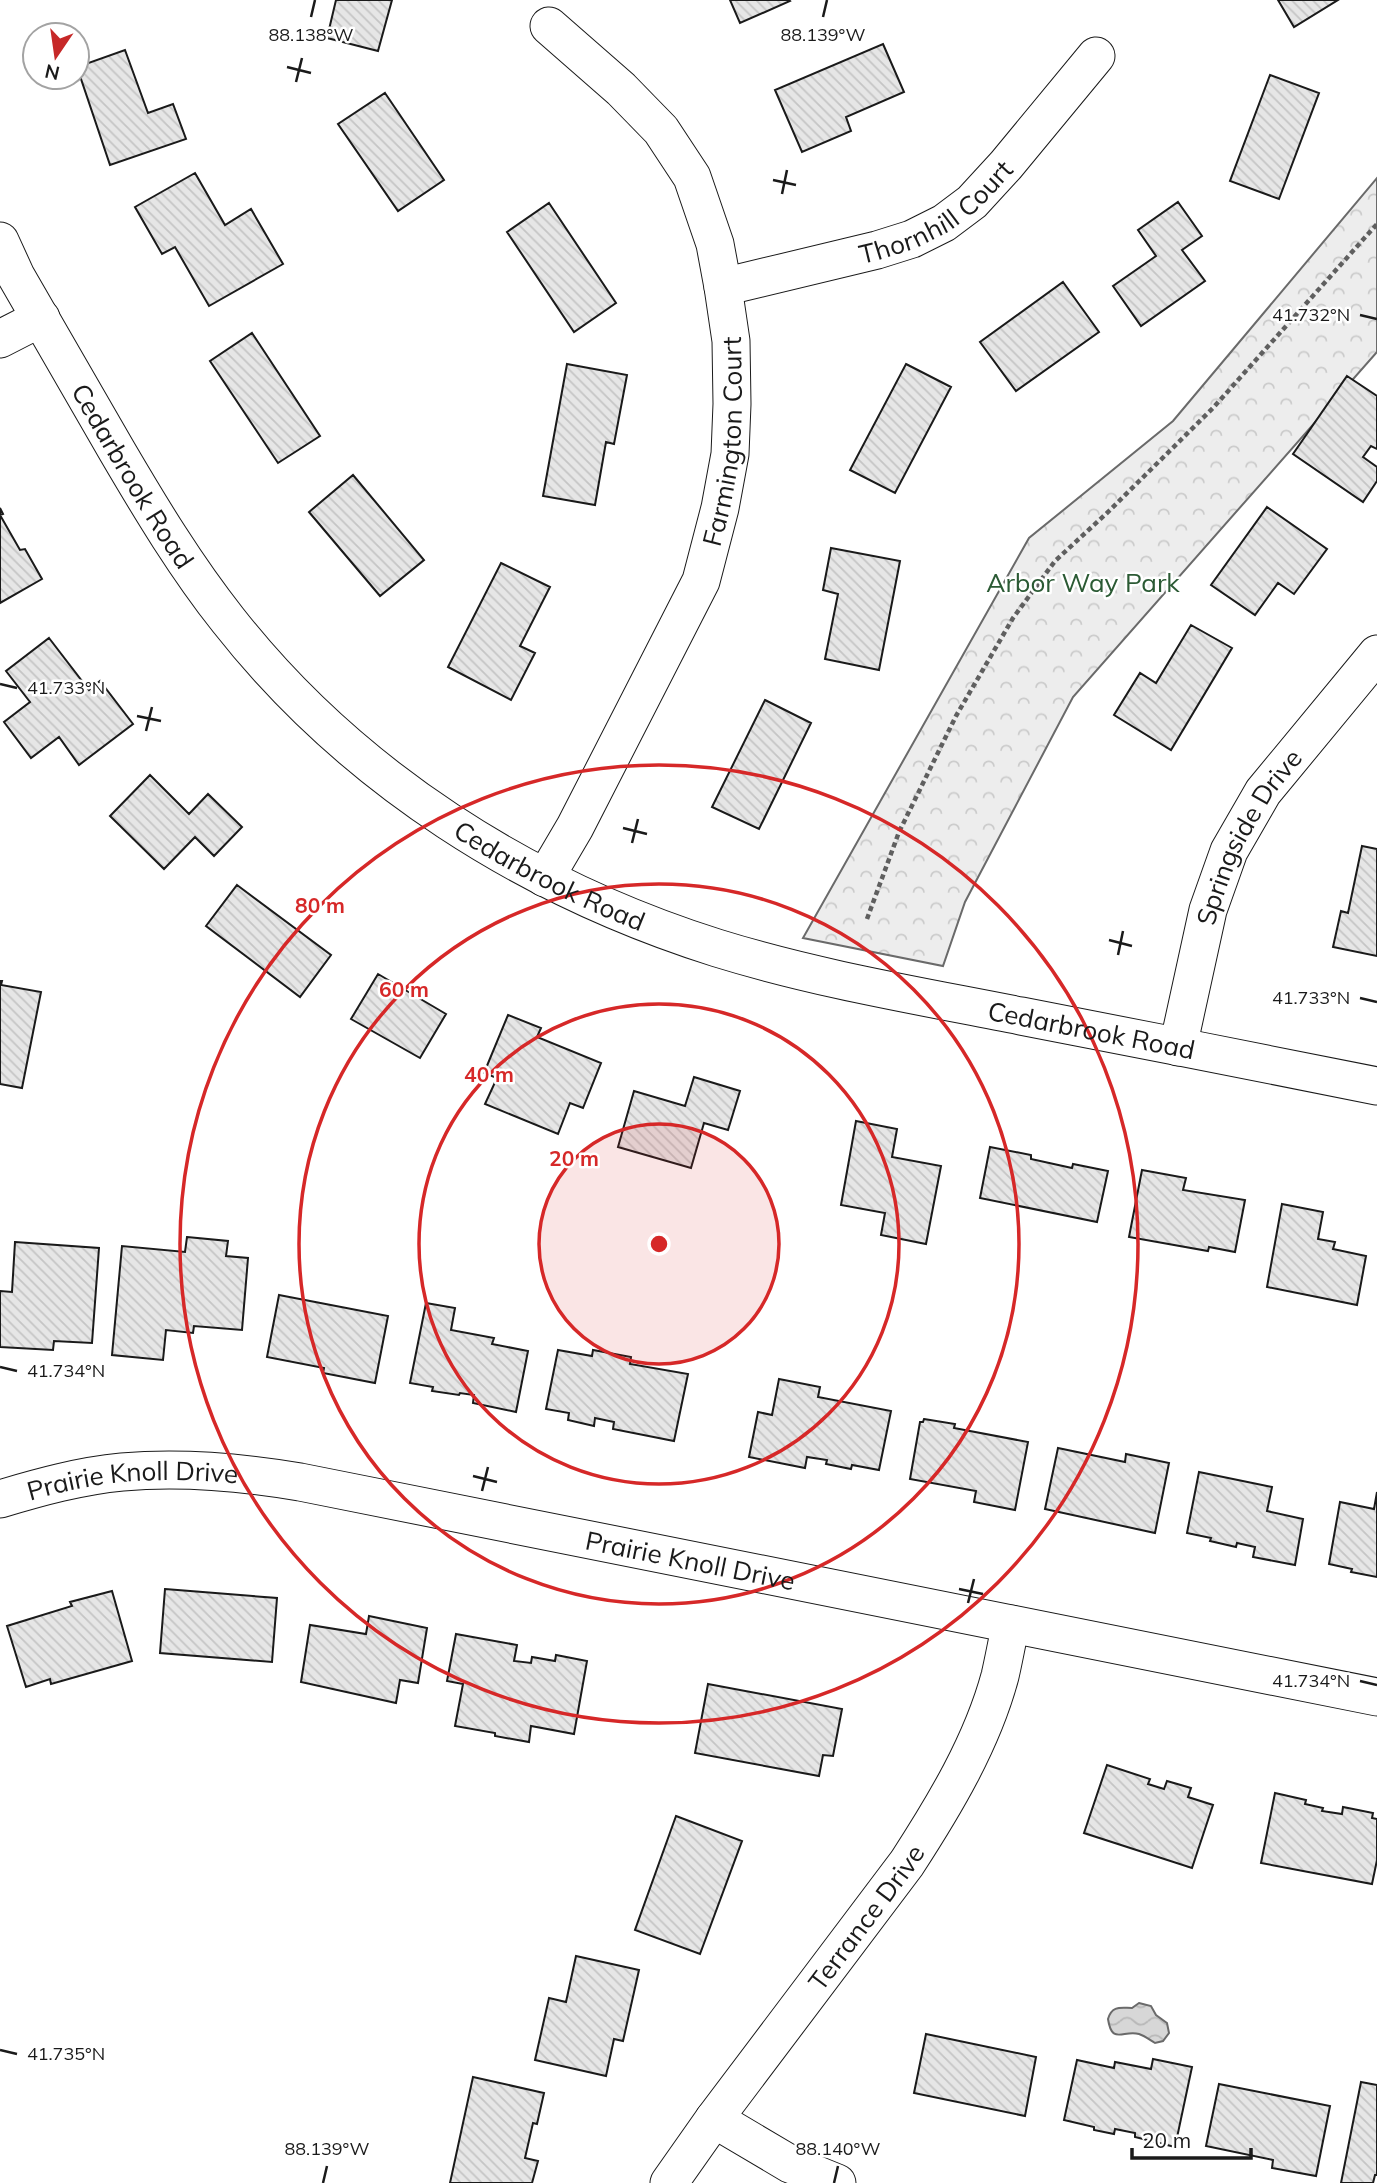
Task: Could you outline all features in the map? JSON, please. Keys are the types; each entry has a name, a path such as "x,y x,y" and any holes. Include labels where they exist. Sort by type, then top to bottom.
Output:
{"street":[{"name":"Farmington Court","path":"545,878 582,815 701,581 720,508 730,454 731,341 715,244 692,177 661,130 621,89 549,26"},
{"name":"Thornhill Court","path":"723,287 877,250 912,239 944,223 972,202 1096,55"},
{"name":"Cedarbrook Road","path":"0,241 16,276 172,542 228,621 279,679 339,739 390,781 456,828 545,878 645,923 719,949 847,982 1377,1086"},
{"path":"0,340 41,318"},
{"name":"Springside Drive","path":"1178,1047 1208,911 1229,851 1263,792 1377,654"},
{"name":"Prairie Knoll Drive","path":"0,1499 63,1482 121,1472 203,1470 247,1473 314,1484 1377,1696"},
{"name":"Terrance Drive","path":"669,2183 907,1863 929,1828 961,1773 989,1708 1000,1677 1011,1624"},
{"path":"714,2119 790,2164 837,2183"}],"path":[{"path":"867,919 899,832 956,716 1013,618 1055,561 1213,408 1377,224"}],"green space":[{"name":"Arbor Way Park","path":"1377,178 1377,352 1073,697 965,902 943,966 803,938 1029,538 1173,421"}],"water":[{"path":"1139,2003 1151,2006 1156,2015 1167,2023 1169,2033 1163,2041 1155,2043 1139,2034 1119,2035 1112,2032 1108,2019 1112,2011 1117,2008 1132,2008"}],"building":[{"path":"336,0 392,0 378,51 327,38"},
{"path":"730,0 789,0 790,1 740,23"},
{"path":"1278,0 1338,0 1294,27"},
{"path":"883,44 904,92 846,117 851,131 802,152 775,90"},
{"path":"125,50 148,113 173,104 186,139 110,165 85,91 91,91 91,62"},
{"path":"1270,75 1319,93 1279,199 1230,181"},
{"path":"385,93 444,180 398,211 338,124"},
{"path":"195,173 225,225 251,209 283,264 209,306 175,247 162,254 135,207"},
{"path":"1178,202 1202,236 1182,250 1205,281 1141,326 1113,286 1156,256 1138,230"},
{"path":"549,203 616,303 574,332 507,232"},
{"path":"1063,282 1099,332 1016,391 980,342"},
{"path":"252,333 320,436 278,463 210,361"},
{"path":"567,364 627,375 614,444 606,442 595,505 543,496"},
{"path":"906,364 951,387 895,493 850,470"},
{"path":"1347,376 1377,396 1377,449 1371,446 1363,457 1377,467 1377,481 1363,502 1293,454"},
{"path":"353,475 424,560 380,596 309,512"},
{"path":"1267,507 1327,549 1294,594 1278,583 1255,615 1211,585"},
{"path":"0,515 20,550 25,549 42,579 0,603"},
{"path":"831,548 900,561 879,670 825,659 838,594 823,590"},
{"path":"501,563 550,587 520,646 535,653 511,700 448,667"},
{"path":"1191,625 1232,648 1171,750 1114,715 1140,673 1156,683"},
{"path":"49,638 89,690 100,681 133,724 79,765 59,737 31,758 4,722 30,702 6,671"},
{"path":"765,700 811,723 759,829 712,807"},
{"path":"150,775 189,814 208,794 242,827 214,856 195,837 164,869 110,816"},
{"path":"1362,846 1377,849 1377,956 1333,947 1341,911 1348,913"},
{"path":"237,885 331,955 300,997 206,926"},
{"path":"378,974 446,1014 420,1058 351,1019"},
{"path":"0,981 1,985 41,992 22,1088 0,1084"},
{"path":"508,1015 541,1028 537,1037 601,1063 583,1108 570,1103 558,1134 485,1104 497,1078 484,1073"},
{"path":"694,1077 740,1091 728,1130 704,1123 691,1168 618,1147 634,1091 685,1106"},
{"path":"856,1121 897,1129 892,1157 941,1166 926,1244 881,1235 885,1213 841,1205"},
{"path":"990,1147 1031,1155 1031,1159 1072,1168 1073,1164 1108,1171 1097,1222 980,1198"},
{"path":"1142,1170 1186,1178 1183,1190 1245,1200 1235,1252 1209,1247 1208,1251 1129,1237"},
{"path":"1282,1204 1323,1212 1318,1239 1335,1242 1333,1249 1366,1256 1357,1305 1267,1287"},
{"path":"187,1237 228,1241 226,1256 248,1258 242,1330 194,1326 193,1333 166,1330 163,1360 112,1355 122,1246 185,1252"},
{"path":"15,1242 99,1248 92,1343 54,1341 53,1350 0,1347 0,1291 12,1292"},
{"path":"279,1295 388,1316 375,1383 323,1373 324,1368 267,1357"},
{"path":"426,1303 455,1308 451,1330 494,1338 492,1344 528,1351 516,1412 473,1403 474,1395 432,1391 433,1387 410,1383"},
{"path":"558,1350 592,1356 593,1350 631,1357 630,1364 688,1374 674,1441 613,1429 614,1422 595,1418 594,1426 568,1420 569,1413 546,1409"},
{"path":"779,1379 820,1387 818,1397 891,1411 879,1470 852,1465 851,1469 826,1464 827,1460 807,1457 805,1468 749,1457 758,1412 772,1415"},
{"path":"924,1419 955,1424 954,1428 1028,1442 1015,1510 974,1502 976,1491 910,1479 920,1422"},
{"path":"1058,1448 1125,1462 1126,1454 1169,1463 1155,1533 1045,1509"},
{"path":"1199,1472 1272,1487 1267,1511 1303,1519 1295,1565 1253,1557 1255,1547 1237,1543 1236,1547 1187,1533"},
{"path":"1377,1492 1377,1577 1329,1564 1340,1502 1374,1509"},
{"path":"165,1589 277,1598 272,1662 160,1653"},
{"path":"112,1591 132,1661 51,1684 50,1679 26,1687 7,1626 72,1606 70,1602"},
{"path":"369,1616 427,1628 418,1683 400,1680 396,1703 301,1682 310,1625 366,1634"},
{"path":"456,1634 517,1645 514,1661 531,1663 532,1657 555,1661 556,1655 587,1661 574,1734 531,1726 529,1742 455,1726 463,1684 447,1681"},
{"path":"708,1684 842,1709 833,1756 823,1755 819,1776 695,1753"},
{"path":"1107,1765 1150,1779 1148,1784 1164,1789 1167,1781 1191,1788 1188,1797 1213,1805 1192,1868 1084,1833"},
{"path":"1275,1793 1306,1800 1305,1804 1323,1808 1322,1811 1342,1814 1343,1807 1373,1813 1372,1818 1377,1819 1377,1860 1372,1884 1261,1863"},
{"path":"676,1816 742,1841 700,1954 635,1930"},
{"path":"576,1956 639,1970 623,2041 614,2039 606,2076 535,2060 549,1998 566,2002"},
{"path":"926,2034 1036,2057 1025,2116 914,2093"},
{"path":"1153,2059 1192,2067 1175,2147 1135,2137 1135,2133 1115,2129 1114,2134 1064,2120 1077,2060 1114,2068 1115,2062 1151,2069"},
{"path":"473,2077 544,2093 537,2124 533,2123 525,2158 538,2161 532,2183 450,2183"},
{"path":"1361,2082 1377,2085 1377,2175 1373,2183 1341,2183"},
{"path":"1219,2084 1330,2106 1316,2176 1272,2168 1273,2160 1206,2146"}]}
